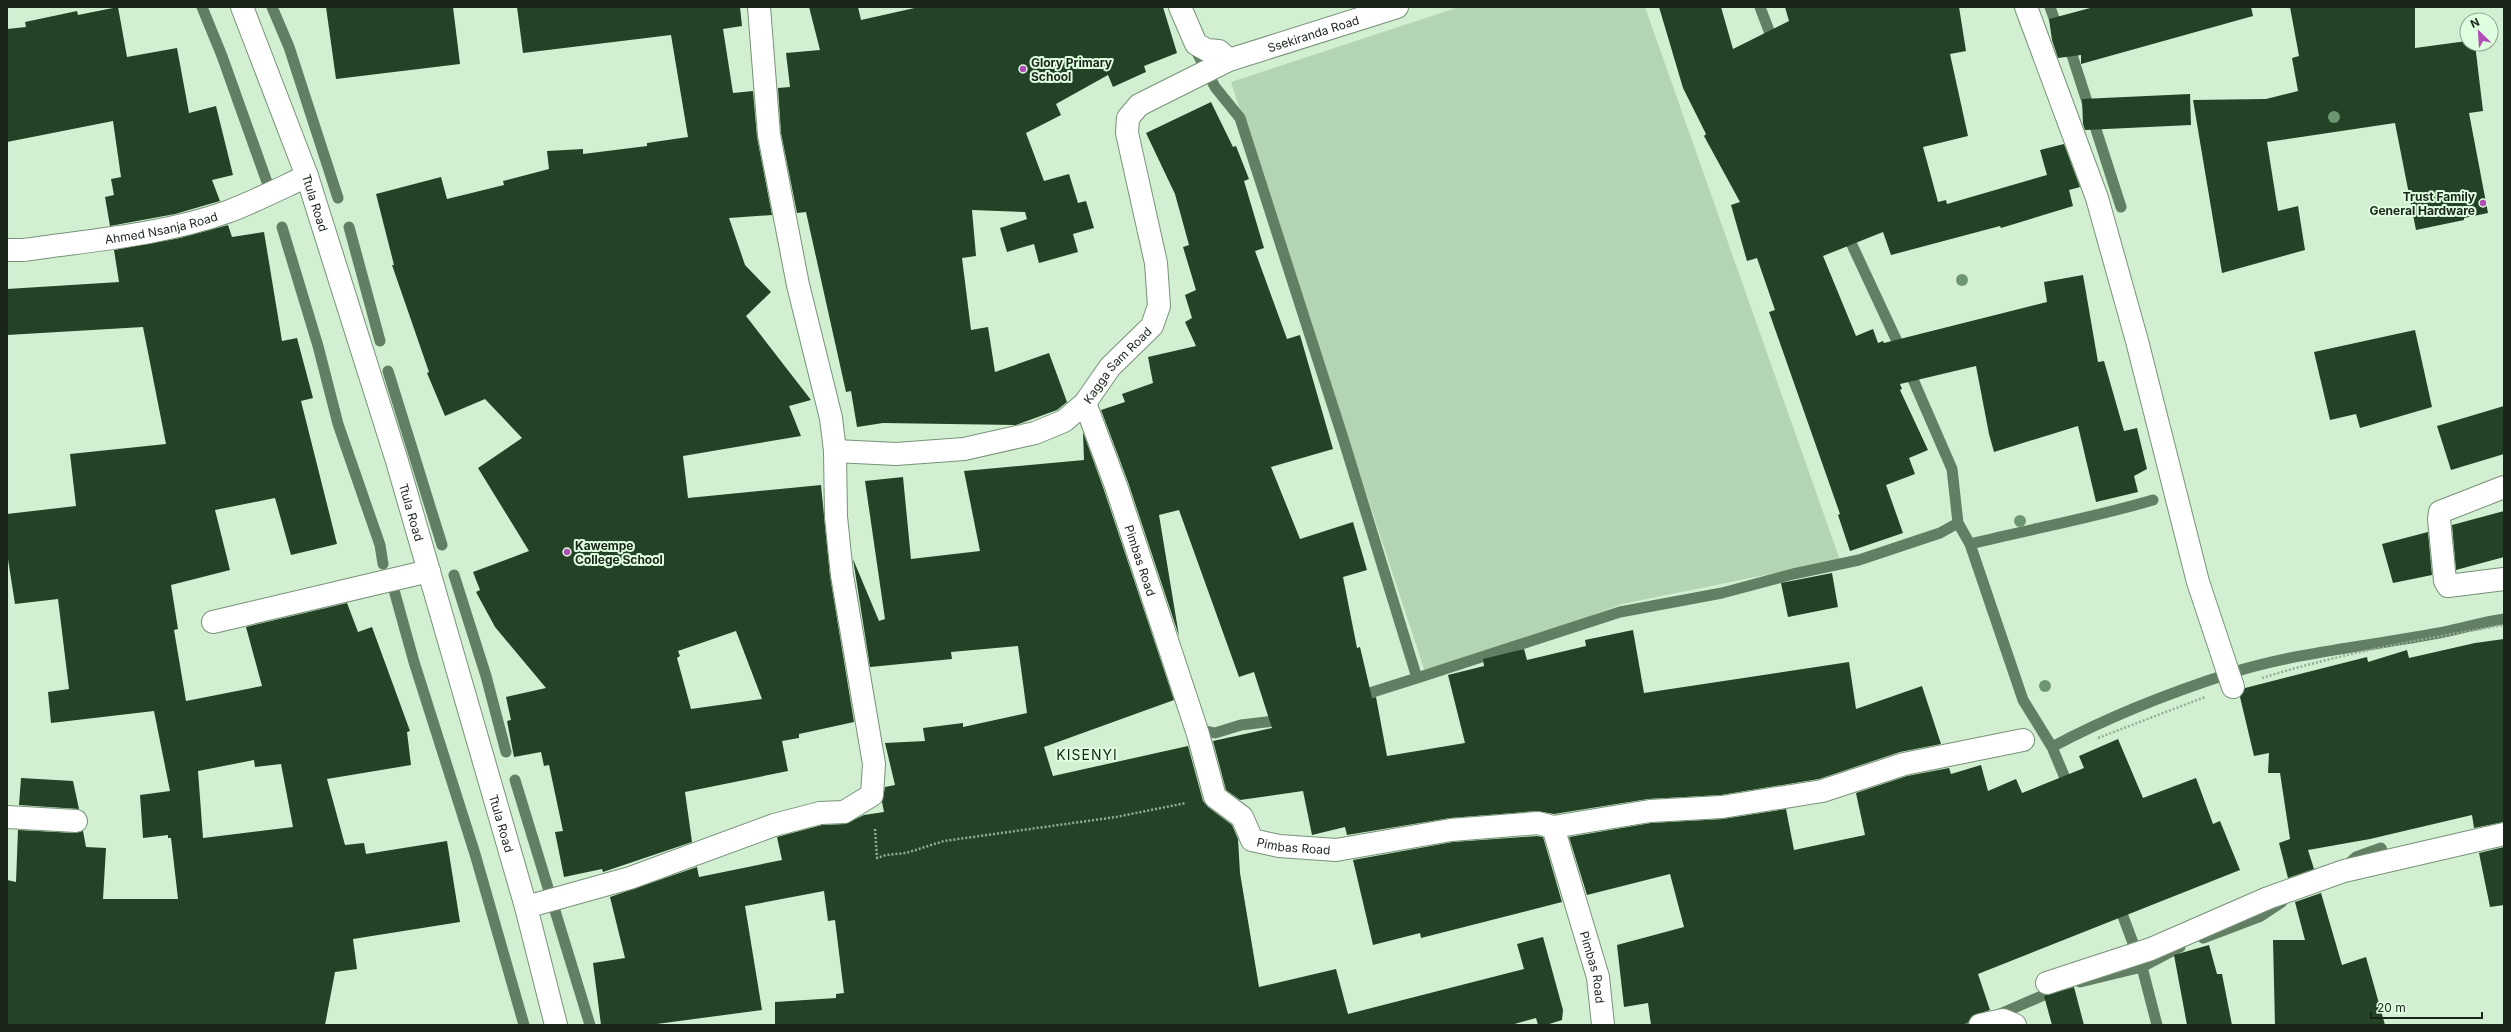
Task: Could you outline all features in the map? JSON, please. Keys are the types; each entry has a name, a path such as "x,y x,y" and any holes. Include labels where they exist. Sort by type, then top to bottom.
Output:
{"street":[{"name":"Ttula Road","path":"242,7 307,176 429,571 526,907 556,1025"},
{"path":"526,907 630,878 774,825 820,813 844,812 872,795 874,764 842,575 836,517 835,452 831,418 798,284 769,135 759,7"},
{"path":"1180,7 1196,44 1207,50 1219,52 1229,60"},
{"name":"Ssekiranda Road","path":"1229,60 1397,7"},
{"path":"2026,7 2097,198 2137,341 2198,582 2233,687"},
{"name":"Kagga Sam Road","path":"835,452 896,454 964,449 1035,433 1064,421 1085,403 1110,367 1152,326 1159,306 1156,263 1127,133 1128,118 1139,105 1229,60"},
{"name":"Ahmed Nsanja Road","path":"7,250 24,250 128,235 202,220 228,212 307,176"},
{"name":"Pimbas Road","path":"1085,403 1116,486 1198,734 1215,797 1242,817 1252,840 1279,846 1336,850 1451,830 1538,823 1554,827 1598,977 1603,1025"},
{"path":"2504,487 2440,512 2439,519 2445,581 2448,586 2504,579"},
{"path":"213,622 429,571"},
{"path":"1554,827 1650,811 1722,807 1822,791 1904,764 2023,740"},
{"path":"7,817 76,821"},
{"path":"2047,983 2151,948 2268,898 2344,871 2504,834"},
{"path":"1980,1025 2003,1020 2015,1025"}],"path":[{"path":"2098,738 2233,687 2312,662 2391,645 2504,625"},
{"path":"872,795 877,858 886,855 906,853 944,841 1116,816 1215,797"}],"green space":[{"path":"1459,7 1645,7 1840,560 1622,604 1427,678 1231,82"}],"building":[{"path":"118,7 127,57 177,48 189,113 216,106 233,175 212,180 220,201 175,214 110,226 105,197 114,195 111,179 121,177 113,121 7,142 7,29 26,27 25,22 77,11 78,15"},
{"path":"326,7 453,7 460,64 336,79"},
{"path":"517,7 740,7 742,26 723,29 733,93 753,91 757,137 772,215 729,218 745,265 771,292 746,316 811,400 789,406 801,436 683,456 688,498 821,485 830,576 854,722 799,734 799,738 782,741 788,771 685,792 692,842 603,872 602,869 564,877 555,832 563,831 549,765 544,766 541,752 514,757 507,721 511,720 506,697 546,688 495,627 476,592 480,590 473,572 529,551 478,468 522,438 485,399 445,416 427,373 429,372 392,265 394,265 376,194 441,177 447,199 504,185 503,181 549,169 547,151 583,149 583,154 647,146 647,143 688,137 671,35 523,53","holes":["736,631 762,699 691,709 677,658 680,656 678,651"]},
{"path":"809,7 858,7 861,20 919,7 1163,7 1177,53 1144,66 1146,72 1113,87 1108,75 1056,104 1061,115 1026,133 1044,181 1069,174 1078,203 1086,201 1094,228 1073,234 1078,252 1039,263 1034,244 1007,252 1000,228 1027,219 1025,212 972,210 976,256 962,258 971,330 988,327 995,372 1049,353 1067,402 1057,410 1016,425 883,423 857,427 851,391 846,392 806,212 797,213 781,133 778,88 790,87 786,53 820,50"},
{"path":"1659,7 1721,7 1733,49 1789,21 1785,7 1959,7 1966,51 1950,54 1968,136 1923,147 1938,202 1946,200 1947,204 2047,175 2040,150 2064,144 2080,187 2069,190 2073,206 2001,228 2000,226 1891,255 1883,232 1823,256 1856,336 1873,329 1878,343 1883,341 1884,343 2047,302 2044,282 2083,275 2098,362 2104,361 2124,431 2137,428 2147,469 2134,476 2138,492 2096,502 2078,426 1994,452 1989,434 1976,366 1900,384 1902,389 1900,390 1928,450 1909,458 1915,474 1886,485 1903,533 1850,551 1838,515 1840,514 1769,312 1775,310 1757,258 1747,261 1731,205 1740,202 1704,136 1706,134 1683,88"},
{"path":"2094,7 2251,7 2253,16 2081,64 2081,55 2058,58 2052,40 2049,19"},
{"path":"2290,7 2415,7 2415,48 2459,42 2459,52 2476,52 2483,111 2469,113 2488,213 2464,218 2464,220 2416,230 2395,123 2267,142 2278,211 2298,206 2305,250 2222,273 2193,100 2266,99 2298,91 2292,58 2299,56"},
{"path":"2190,94 2191,125 2085,130 2083,124 2082,99"},
{"path":"1211,102 1233,147 1236,146 1249,179 1244,181 1264,248 1255,251 1287,339 1300,335 1333,449 1271,467 1300,539 1353,522 1367,570 1343,577 1357,648 1360,647 1372,698 1376,697 1387,756 1465,743 1448,675 1484,666 1483,659 1524,649 1527,660 1586,646 1585,640 1633,630 1644,693 1849,662 1856,709 1922,686 1941,744 1900,752 1819,779 1721,795 1648,799 1554,814 1537,811 1450,818 1347,835 1345,827 1312,835 1303,791 1240,800 1226,790 1213,741 1272,728 1254,672 1239,677 1179,510 1159,515 1179,636 1128,482 1101,410 1125,402 1122,394 1153,383 1148,357 1196,346 1185,322 1192,318 1185,295 1196,290 1183,247 1189,245 1175,194 1146,133"},
{"path":"228,225 232,237 264,232 282,341 297,338 313,398 301,401 337,544 291,555 275,498 215,510 230,570 171,585 178,629 174,630 186,701 262,686 246,627 347,603 358,632 372,627 410,731 407,732 411,765 327,779 345,845 364,843 366,854 447,841 460,922 353,939 357,969 335,972 325,1025 7,1025 7,880 16,882 18,830 75,833 83,831 86,847 106,848 103,899 178,899 171,838 168,838 168,835 143,838 140,795 170,791 154,711 51,723 48,692 69,689 58,599 15,604 7,553 7,514 76,506 70,454 166,444 143,327 7,335 7,289 119,282 114,250 180,238","holes":["254,760 255,767 281,764 293,827 203,838 198,771"]},
{"path":"2415,330 2432,407 2360,428 2356,414 2330,420 2314,352"},
{"path":"2504,406 2504,454 2451,470 2437,426"},
{"path":"1083,432 1104,490 1174,700 1044,747 1053,776 1188,746 1203,801 1208,807 1232,825 1238,839 1240,873 1259,987 1336,969 1348,1014 1524,969 1517,944 1543,937 1563,1010 1562,1020 1546,1025 1538,1025 1536,1018 1511,1025 775,1025 775,1002 836,998 836,994 844,993 835,920 828,921 824,891 745,906 762,1010 649,1025 601,1025 593,963 625,958 610,897 697,867 699,877 782,860 777,837 822,825 845,824 864,815 884,812 882,802 885,787 895,785 885,743 925,741 923,728 963,723 963,727 1027,713 1018,646 951,652 952,659 870,667 853,559 879,621 885,619 865,481 903,477 911,559 980,551 964,471 1084,460"},
{"path":"2504,511 2504,557 2456,570 2452,525"},
{"path":"2428,532 2432,575 2393,583 2382,544"},
{"path":"1832,573 1838,607 1788,617 1781,583"},
{"path":"2504,639 2504,822 2474,828 2472,815 2370,839 2308,850 2314,869 2288,878 2279,843 2290,839 2280,773 2268,773 2269,753 2254,756 2240,697 2245,688 2367,657 2368,662 2407,650 2409,658 2475,643"},
{"path":"2118,739 2143,798 2196,778 2213,824 2220,821 2240,870 1978,974 1990,1010 1972,1016 1968,1022 1962,1025 1651,1025 1648,1003 1624,1007 1617,945 1684,927 1670,874 1587,895 1569,837 1651,823 1723,819 1786,809 1794,850 1865,835 1856,793 1907,776 1949,768 1951,774 1981,765 1988,791 2016,779 2022,793 2084,768 2079,756"},
{"path":"21,778 73,781 79,809 19,805"},
{"path":"1537,836 1543,837 1562,902 1421,938 1420,933 1373,945 1353,860 1453,842"},
{"path":"2504,847 2504,905 2490,907 2479,853"},
{"path":"2321,893 2342,965 2366,957 2385,1025 2275,1025 2273,940 2305,940 2295,902"},
{"path":"2209,945 2217,974 2222,974 2232,1025 2187,1025 2174,955"},
{"path":"2074,987 2084,1025 2052,1025 2044,996"}],"waterway":[{"path":"202,7 222,56 268,185"},
{"path":"272,7 289,47 338,198"},
{"path":"1760,7 1774,44"},
{"path":"2050,7 2064,46 2072,55 2121,207"},
{"path":"1194,47 1215,87 1240,118 1343,438 1417,678 1620,612 1722,593 1793,574 1859,560 1940,533 1958,523"},
{"path":"282,227 318,346 338,424 380,545 383,564"},
{"path":"349,227 380,341"},
{"path":"1846,232 1902,352"},
{"path":"1908,368 1952,469 1958,523 1970,544 2023,700 2052,747 2070,790"},
{"path":"388,371 442,545"},
{"path":"1970,544 2084,518 2153,500"},
{"path":"454,575 486,676 506,752"},
{"path":"394,590 414,662 475,854 524,1025"},
{"path":"2052,747 2094,726 2140,706 2231,673 2282,660 2334,650 2413,638 2504,619"},
{"path":"1357,697 1417,678"},
{"path":"1196,727 1197,729 1215,733 1241,725 1283,720"},
{"path":"515,780 590,1025"},
{"path":"2346,866 2356,857 2381,848 2388,864"},
{"path":"2203,938 2261,916 2282,902"},
{"path":"2118,903 2142,967 2157,1025"},
{"path":"2080,982 2142,967 2180,947"},
{"path":"1967,1025 1977,1024 2060,988"}],"place":[{"name":"Glory Primary School","path":"1023,69"},
{"name":"Trust Family General Hardware","path":"2483,203"},
{"name":"Kawempe College School","path":"567,552"}],"district":[{"name":"KISENYI","path":"1087,754"}]}
